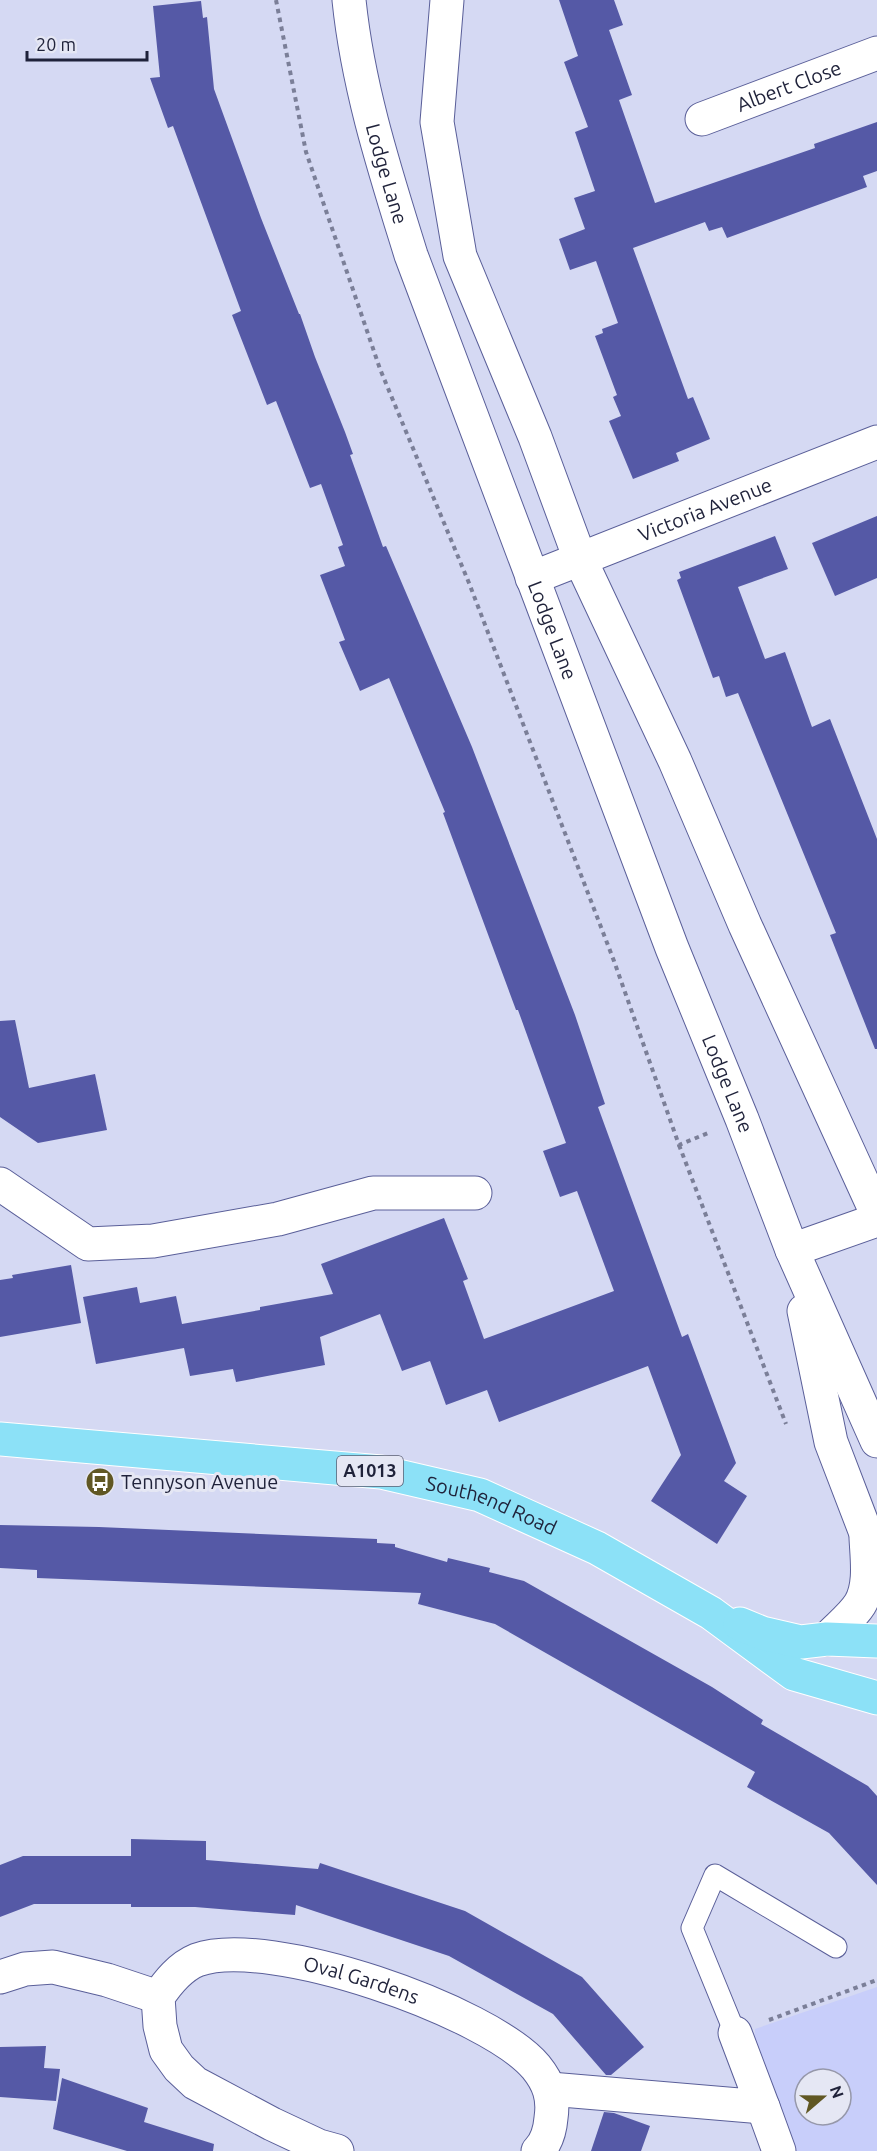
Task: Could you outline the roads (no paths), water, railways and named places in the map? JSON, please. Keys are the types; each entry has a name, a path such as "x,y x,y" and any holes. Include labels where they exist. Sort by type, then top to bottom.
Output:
{"main road":[{"name":"Southend Road","path":"0,1439 381,1472 480,1495 597,1548 711,1613 794,1674 873,1694"},
{"name":"Southend Road","path":"711,1613 762,1633 801,1641 826,1639 877,1641"}],"street":[{"name":"Lodge Lane","path":"348,0 352,38 376,142 411,255 672,948 742,1119 792,1250 877,1441"},
{"path":"447,0 436,123 460,256 535,437 580,559 675,761 745,925 877,1214"},
{"name":"Albert Close","path":"702,119 877,53"},
{"name":"Victoria Avenue","path":"532,578 877,442"},
{"path":"0,1184 88,1244 153,1241 278,1219 373,1193 475,1193"},
{"path":"792,1250 877,1220"},
{"name":"Lodge Lane","path":"792,1250 831,1442 872,1548 866,1587 860,1604 826,1639"},
{"name":"Oval Gardens","path":"158,1997 172,1977 197,1960 247,1955 306,1963 415,1996 481,2027 521,2052 537,2068 550,2089"},
{"path":"0,1977 25,1969 53,1967 107,1980 158,1997 160,2026 166,2050 179,2068 195,2083 272,2124 319,2146 337,2151"},
{"path":"735,2033 779,2151"},
{"path":"538,2151 549,2132 552,2103 550,2089 763,2107"}],"lane":[{"path":"735,2033 692,1928 715,1875 836,1947"}],"place":[{"name":"Tennyson Avenue","path":"100,1482"}]}
